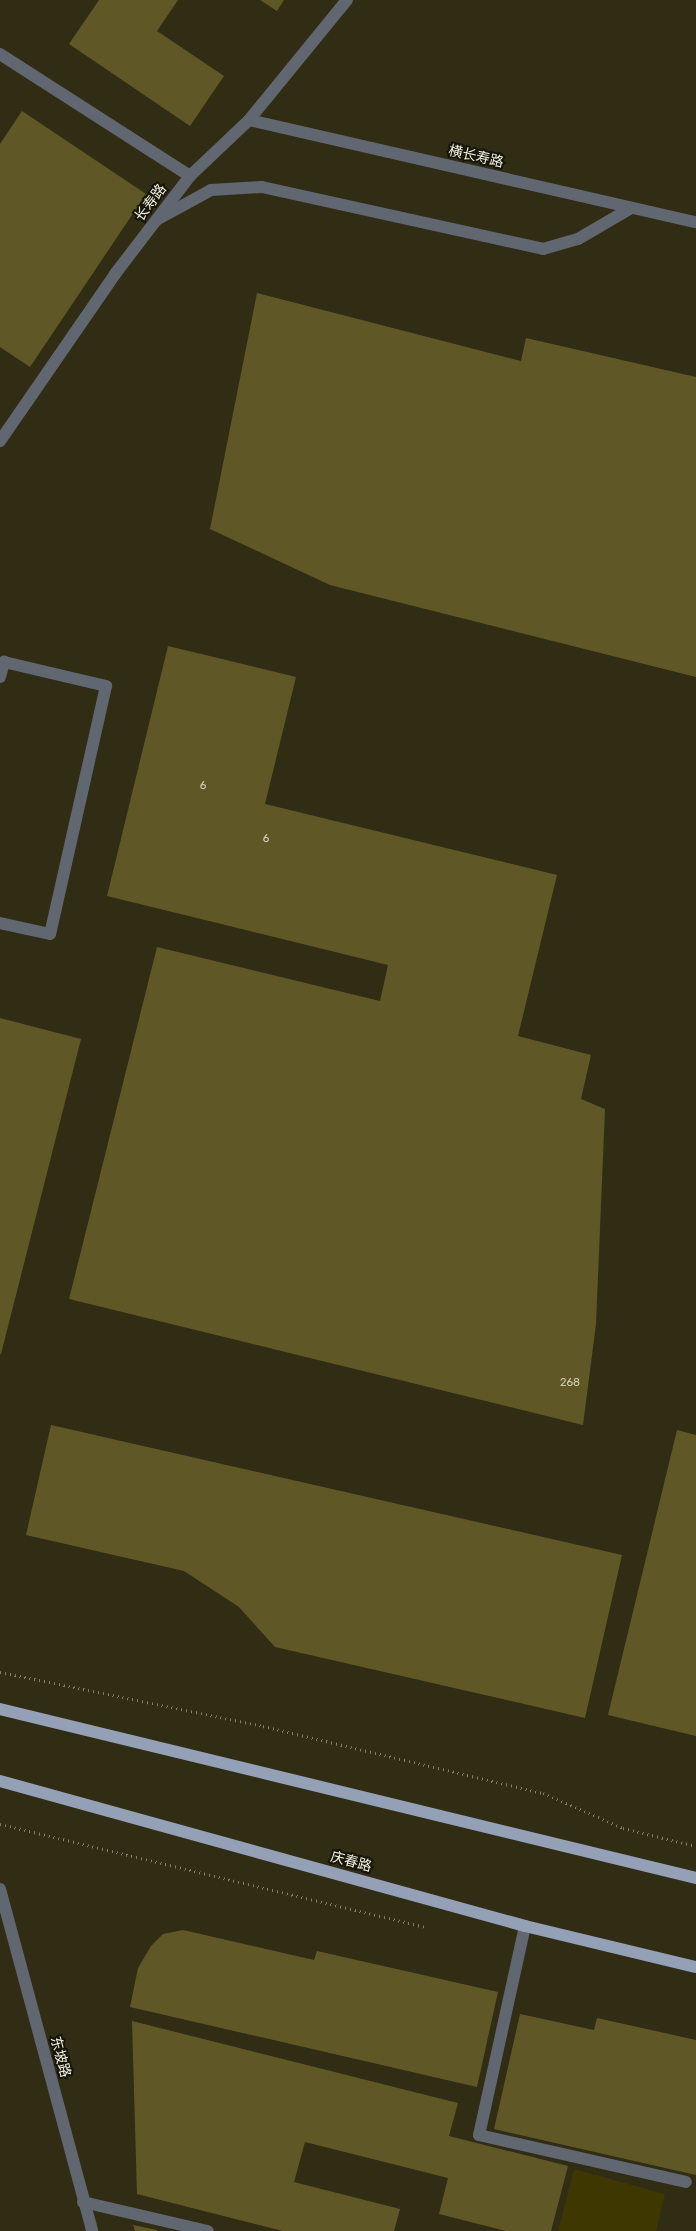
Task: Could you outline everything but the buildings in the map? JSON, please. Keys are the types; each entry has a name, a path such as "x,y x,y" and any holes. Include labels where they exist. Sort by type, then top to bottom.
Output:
{"main road":[{"path":"0,1709 696,1878"},
{"name":"庆春路","path":"0,1781 525,1926 696,1967"}],"street":[{"name":"长寿路","path":"0,441 115,274 190,176 249,120 347,0"},
{"path":"0,54 190,176"},
{"name":"横长寿路","path":"249,120 696,222"},
{"path":"158,219 211,190 262,187 543,249 578,239 631,208"},
{"path":"0,678 4,662 106,686 50,934 0,923"},
{"name":"东坡路","path":"0,1889 82,2202 92,2231"},
{"path":"525,1926 479,2135 686,2182"},
{"path":"82,2202 208,2231"}],"path":[{"path":"0,1672 263,1726 543,1793 623,1828 696,1846"},
{"path":"0,1824 433,1929"}],"shaded area":[{"path":"574,2169 665,2194 656,2231 558,2231"}]}
